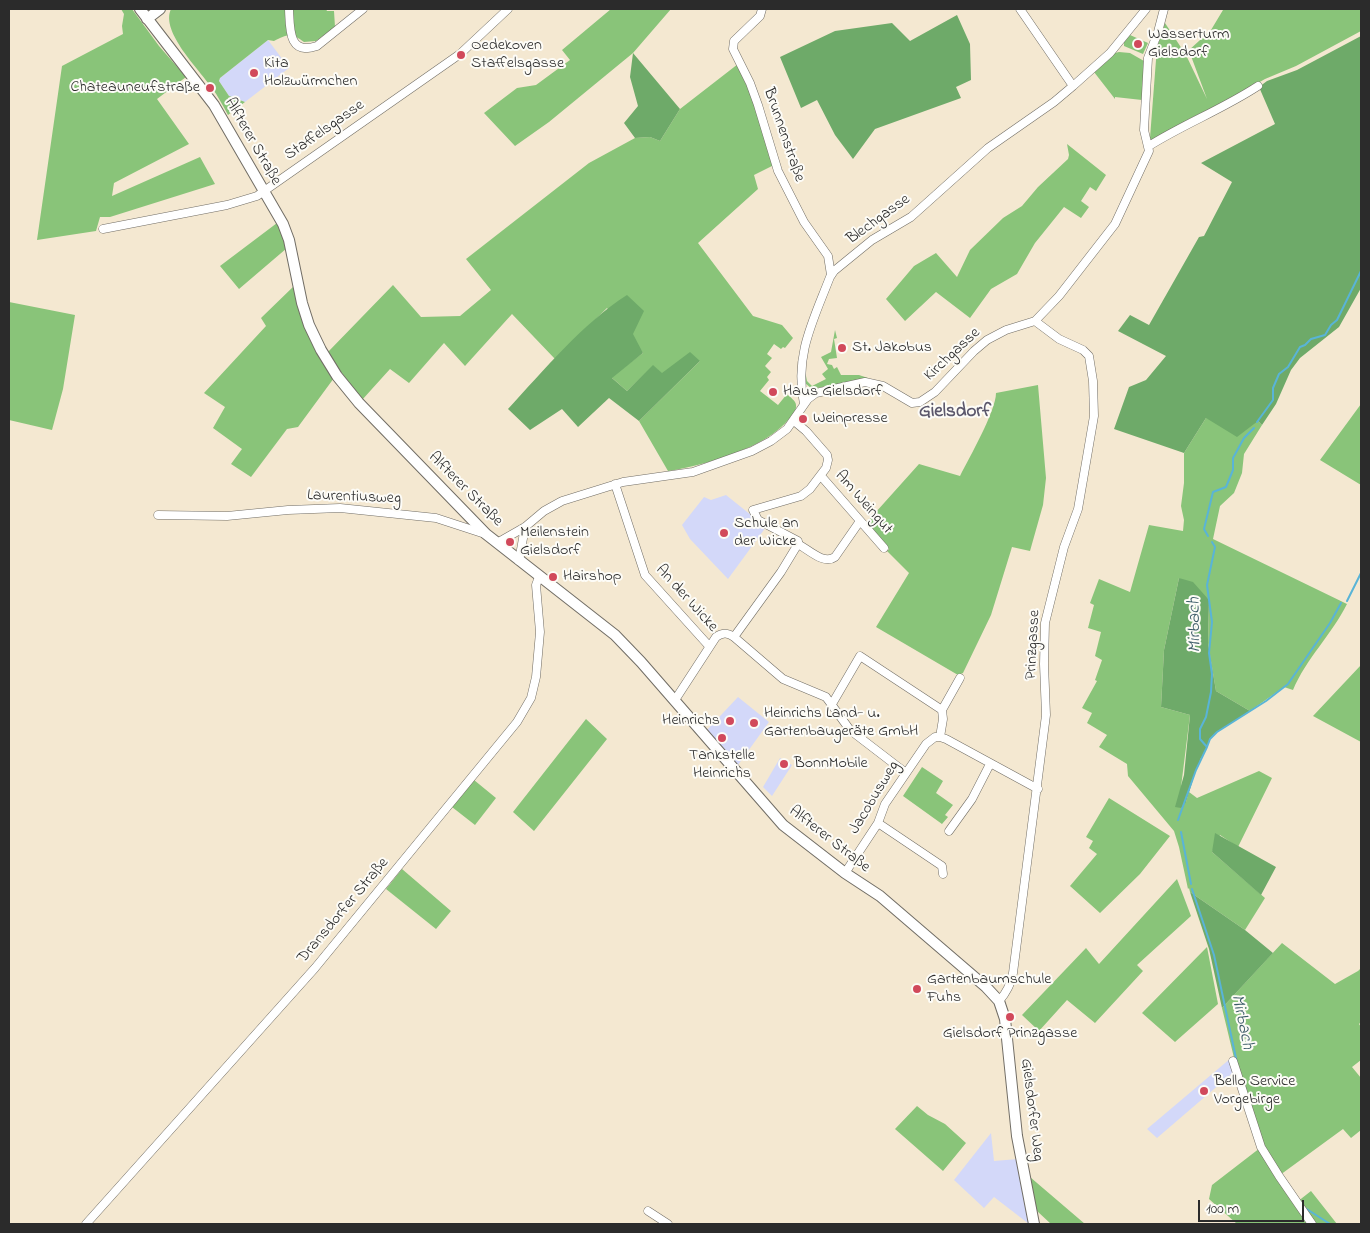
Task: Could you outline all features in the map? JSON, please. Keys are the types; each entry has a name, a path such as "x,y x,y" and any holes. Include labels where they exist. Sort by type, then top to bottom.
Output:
{"street":[{"path":"143,12 160,9"},
{"path":"289,9 290,32 294,42 305,48 317,46 362,9"},
{"name":"Staffelsgasse","path":"103,230 227,205 257,196 460,54 508,9"},
{"name":"Brunnenstraße","path":"762,9 760,16 734,41 733,48 753,90 784,185 804,222 828,256 832,275"},
{"path":"1020,9 1074,86"},
{"name":"Blechgasse","path":"804,404 801,379 804,349 832,275 872,240 911,217 997,140 1050,105 1074,86 1110,53 1146,9"},
{"path":"1164,9 1148,58 1144,130 1149,146 1258,86"},
{"name":"Alfterer Straße","path":"143,12 214,105 283,224 289,240 302,303 309,325 336,375 359,403 486,534 518,561 615,635 675,700 782,826 845,873 880,896 986,986 999,1000"},
{"name":"Kirchgasse","path":"497,543 525,527 556,504 615,484 683,474 720,463 761,447 780,435 794,421 810,397 816,393 865,382 883,386 912,403 920,402 940,387 987,340 1006,330 1035,321 1059,296 1115,224 1138,175 1149,146"},
{"name":"Prinzgasse","path":"999,1000 1010,986 1013,974 1038,789 1046,715 1045,623 1064,547 1078,510 1093,426 1092,367 1089,356 1083,350 1059,339 1035,321"},
{"path":"794,421 806,431 828,456 826,466 821,476 801,496 753,510 758,520 798,540 798,544 824,559 836,557 860,521"},
{"name":"Am Weingut","path":"821,476 884,548"},
{"name":"An der Wicke","path":"615,484 645,575 709,646"},
{"name":"Laurentiusweg","path":"158,515 227,516 288,510 340,508 428,516 486,534"},
{"path":"518,561 525,527"},
{"path":"734,637 781,572 798,544"},
{"name":"Dransdorfer Straße","path":"86,1224 315,968 517,722 531,698 536,677 540,632 536,585 539,577"},
{"path":"675,700 716,637 723,633 731,635 783,679 826,696 850,730 906,773"},
{"path":"832,704 860,656 942,710"},
{"path":"960,678 942,710 943,719 940,737 1038,789"},
{"name":"Jacobusweg","path":"845,873 878,823 885,804 927,742 935,737 940,737"},
{"path":"949,831 972,799 990,764"},
{"path":"878,823 942,866 943,874"},
{"name":"Gielsdorfer Weg","path":"999,1000 1006,1019 1016,1136 1034,1224"},
{"path":"1233,1061 1261,1146 1278,1176 1312,1224"},
{"path":"648,1211 668,1224"}],"shaded area":[{"name":"Kita Holzwürmchen","path":"268,40 289,68 245,102 229,96 219,81 220,78"},
{"name":"Schule an der Wicke","path":"726,495 766,527 728,579 690,539 682,525 704,497 711,500"},
{"path":"738,697 769,722 738,765 706,731"},
{"path":"780,758 792,765 772,796 763,787"},
{"path":"1231,1058 1235,1071 1157,1138 1147,1129"},
{"path":"991,1133 994,1161 1018,1159 1029,1224 994,1197 984,1208 954,1180"}],"green space":[{"path":"121,9 132,9 159,46 186,77 157,99 189,144 114,183 112,196 200,157 215,184 110,217 100,217 96,231 37,240 62,66 123,34 124,14"},
{"path":"171,9 326,9 327,11 334,11 335,27 316,41 304,42 296,37 289,36 274,41 268,40 220,78 219,81 229,96 245,102 228,115 214,91 176,39 171,29 169,18"},
{"path":"611,9 671,9 633,53 549,122 515,146 484,113 517,88 536,85 570,60 562,50"},
{"path":"1221,9 1361,9 1361,31 1296,66 1265,79 1189,119 1152,141 1150,138 1157,47 1165,23 1186,55 1207,99 1188,51 1211,30 1223,10"},
{"path":"957,15 970,44 971,80 956,87 961,98 875,129 853,159 835,135 817,100 801,108 780,57 835,31 892,23 910,41"},
{"path":"1130,35 1148,43 1143,54 1124,46 1124,42"},
{"path":"1361,36 1361,288 1339,327 1300,358 1291,370 1276,404 1262,425 1258,421 1237,437 1206,418 1184,453 1114,429 1129,387 1146,380 1166,356 1118,331 1130,315 1149,325 1199,237 1204,236 1232,182 1201,163 1275,124 1259,87 1267,81 1297,70"},
{"path":"633,53 680,109 660,141 650,137 635,138 624,123 638,106 630,77"},
{"path":"1115,53 1130,53 1144,61 1142,100 1115,97 1115,99 1094,72"},
{"path":"738,64 749,88 774,165 754,175 758,189 698,243 753,316 782,325 793,338 785,348 781,349 774,344 767,354 772,358 765,366 771,372 767,377 769,380 760,391 778,405 787,394 796,404 794,412 779,429 765,439 733,454 698,465 668,471 639,421 700,361 662,374 653,366 627,391 611,377 643,353 607,308 555,359 512,314 465,366 444,343 409,383 390,369 362,400 327,353 393,285 421,317 460,316 491,290 466,259 589,163 635,138 650,137 660,141 680,109"},
{"path":"1067,144 1106,175 1096,191 1090,187 1081,201 1089,207 1081,218 1064,207 1035,243 1017,274 991,289 970,318 936,292 905,321 886,299 914,266 936,253 957,277 970,250 1003,218 1022,206 1038,187 1068,159"},
{"path":"277,223 287,248 239,289 220,266"},
{"path":"295,285 334,378 298,427 287,429 251,477 231,464 242,449 213,428 225,407 204,393 266,326 261,318"},
{"path":"627,295 644,311 633,334 643,353 612,378 627,391 653,365 662,373 690,352 700,361 639,421 609,398 578,427 562,409 530,430 508,409 579,333"},
{"path":"9,302 75,315 63,389 52,430 9,420"},
{"path":"835,330 837,338 834,339 837,358 829,359 827,364 832,365 834,369 837,367 841,375 859,375 868,378 812,389 805,383 805,371 807,381 812,386 826,379 822,374 828,369 821,357 831,352"},
{"path":"1038,385 1046,478 1043,505 1030,551 1012,547 991,615 963,673 958,675 876,627 909,573 887,551 889,549 867,522 919,464 960,476 992,411 996,393"},
{"path":"1361,404 1361,485 1320,460"},
{"path":"1206,418 1258,421 1262,425 1244,454 1242,473 1234,493 1220,506 1213,539 1347,604 1298,679 1293,690 1284,687 1250,711 1216,691 1208,643 1209,600 1179,578 1164,650 1161,707 1190,715 1181,787 1186,802 1189,792 1197,798 1259,771 1272,778 1238,847 1220,835 1212,852 1265,898 1245,930 1190,892 1174,831 1128,776 1127,764 1099,747 1107,735 1087,723 1092,713 1082,708 1097,681 1095,680 1102,660 1095,656 1101,632 1088,628 1094,605 1090,603 1099,579 1130,592 1149,525 1183,531 1184,520 1181,506 1184,483 1184,453"},
{"path":"1179,578 1193,582 1209,600 1208,643 1216,691 1250,711 1217,732 1210,739 1196,770 1186,802 1181,808 1175,807 1184,775 1190,715 1161,707 1164,650"},
{"path":"1361,665 1361,742 1313,716"},
{"path":"586,719 607,739 534,831 513,812"},
{"path":"922,767 943,781 936,793 953,805 945,815 948,817 942,824 903,796"},
{"path":"474,780 496,798 475,825 452,807"},
{"path":"1109,798 1170,836 1140,874 1100,913 1070,886 1097,854 1089,848 1093,841 1086,837"},
{"path":"1215,833 1276,867 1261,895 1212,852"},
{"path":"402,869 451,911 436,929 386,889"},
{"path":"1177,879 1191,916 1137,965 1143,971 1095,1023 1067,1000 1039,1031 1022,1015 1086,948 1099,964"},
{"path":"1190,892 1245,930 1273,953 1222,1008 1209,949"},
{"path":"1282,943 1335,984 1361,968 1361,1022 1359,1024 1361,1027 1361,1060 1352,1067 1361,1078 1361,1130 1351,1138 1343,1129 1280,1175 1262,1148 1235,1062 1222,1008"},
{"path":"1207,947 1218,1004 1175,1042 1142,1013"},
{"path":"917,1106 928,1115 945,1124 966,1143 943,1171 895,1129"},
{"path":"1260,1148 1310,1224 1237,1224 1209,1199 1212,1185"},
{"path":"1030,1177 1085,1224 1051,1224 1037,1211"},
{"path":"1311,1191 1337,1224 1313,1224 1297,1202"}],"waterway":[{"name":"Mirbach","path":"1257,422 1273,400 1273,388 1279,374 1288,367 1300,347 1311,339 1325,335 1331,325 1337,320 1361,271"},
{"name":"Mirbach","path":"1208,536 1204,529 1213,492 1226,487 1233,470 1233,458 1244,438 1254,428"},
{"name":"Mirbach","path":"1178,820 1196,770 1207,747 1200,739 1200,729 1206,717 1211,692 1212,674 1209,653 1212,622 1207,585 1215,547 1212,542"},
{"path":"1347,601 1361,573"},
{"path":"1207,747 1210,739 1217,732 1266,701 1288,684 1330,623 1341,603"},
{"name":"Mirbach","path":"1181,832 1191,884"},
{"name":"Mirbach","path":"1192,889 1214,955 1237,1063"},
{"name":"Mirbach","path":"1305,1208 1330,1224"}],"place":[{"name":"Wasserturm Gielsdorf","path":"1138,44"},
{"name":"Oedekoven Staffelsgasse","path":"461,55"},
{"name":"Kita Holzwürmchen","path":"254,73"},
{"name":"Chateauneufstraße","path":"210,88"},
{"name":"St. Jakobus","path":"842,348"},
{"name":"Haus Gielsdorf","path":"773,392"},
{"name":"Weinpresse","path":"803,419"},
{"name":"Schule an der Wicke","path":"724,533"},
{"name":"Meilenstein Gielsdorf","path":"510,542"},
{"name":"Hairshop","path":"553,577"},
{"name":"Heinrichs","path":"730,721"},
{"name":"Heinrichs Land- u. Gartenbaugeräte GmbH","path":"754,723"},
{"name":"Tankstelle Heinrichs","path":"722,738"},
{"name":"BonnMobile","path":"784,764"},
{"name":"Gartenbaumschule Fuhs","path":"917,989"},
{"name":"Gielsdorf Prinzgasse","path":"1010,1017"},
{"name":"Bello Service Vorgebirge","path":"1204,1091"}],"district":[{"name":"Gielsdorf","path":"955,413"}]}
